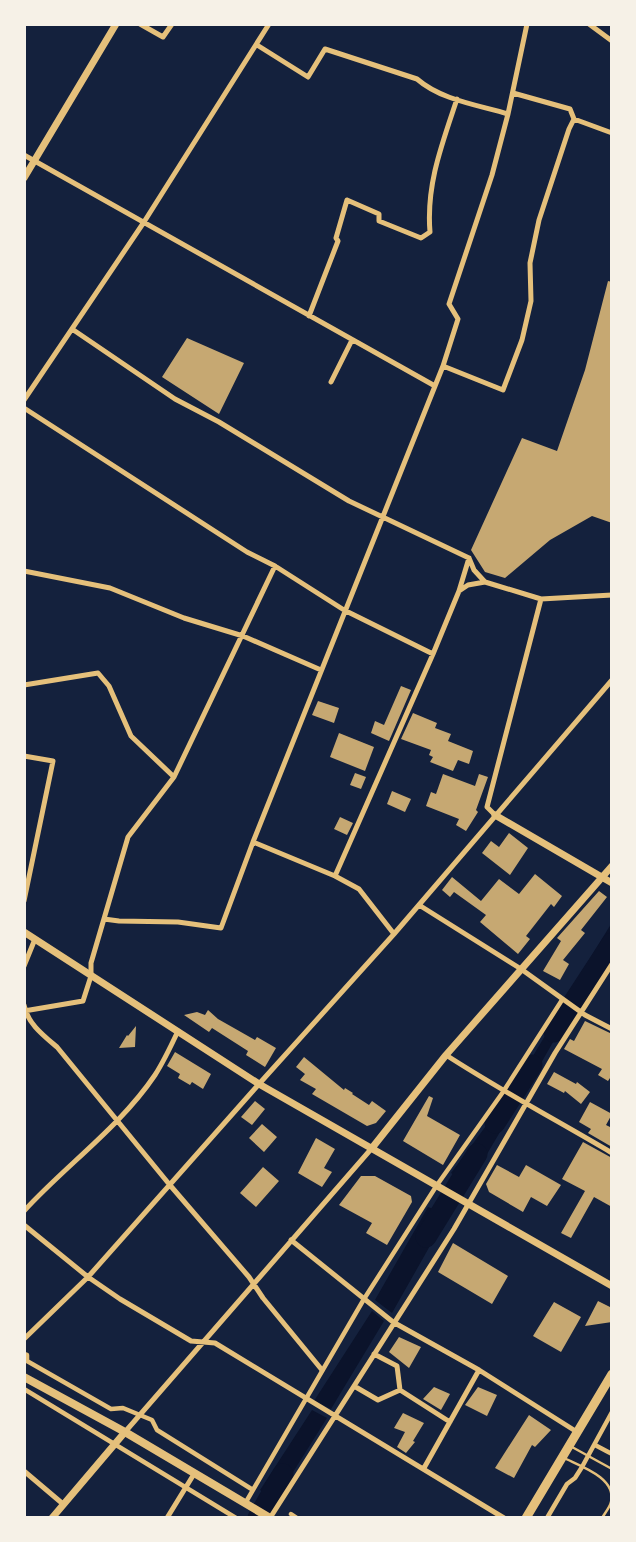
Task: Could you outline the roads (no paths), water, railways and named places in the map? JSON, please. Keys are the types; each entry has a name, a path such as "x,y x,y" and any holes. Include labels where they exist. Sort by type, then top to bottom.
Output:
{"main road":[{"path":"526,1517 611,1374"},
{"path":"24,1377 125,1432 268,1517"}],"street":[{"path":"24,178 116,24"},
{"path":"140,24 163,37 173,24"},
{"path":"24,400 144,222 269,24"},
{"path":"104,919 178,922 221,928 344,610 443,366 458,319 449,304 478,221 508,114 527,24"},
{"path":"589,24 611,41"},
{"path":"257,45 308,77 324,49 417,79 427,88 457,99 508,114"},
{"path":"443,366 503,390 522,340 531,301 530,263 539,220 574,119 570,109 513,93"},
{"path":"309,316 338,241 336,238 347,200 379,214 379,221 421,238 430,232 429,193 436,160 457,99"},
{"path":"574,119 611,133"},
{"path":"24,155 435,386"},
{"path":"72,330 175,399 219,422 349,501 469,558 474,570 485,582"},
{"path":"331,382 352,340"},
{"path":"24,408 247,552 275,566 344,610 433,654"},
{"path":"335,876 433,654 459,591 469,558"},
{"path":"25,1011 83,1001 91,976 91,963 128,837 174,777 275,566"},
{"path":"24,571 110,588 184,618 243,636 321,670"},
{"path":"459,591 468,585 485,582 541,599 611,595"},
{"path":"541,599 487,807 495,815 611,883"},
{"path":"24,685 98,673 109,686 131,736 174,777"},
{"path":"24,1339 88,1277 394,934 611,680"},
{"path":"24,757 53,761 24,901"},
{"path":"253,842 335,876 359,889 394,934"},
{"path":"52,1517 252,1283 372,1148 446,1055 611,866"},
{"path":"419,905 521,969 562,1000 611,1029"},
{"path":"24,932 258,1084 611,1286"},
{"path":"24,966 35,939"},
{"path":"268,1517 337,1416 393,1322 454,1229 555,1053 611,964"},
{"path":"246,1503 364,1299 562,1000"},
{"path":"24,1005 37,1029 57,1047 322,1370"},
{"path":"24,1211 48,1184 116,1121 155,1074 178,1031"},
{"path":"446,1055 500,1090 529,1104 611,1153"},
{"path":"24,1225 88,1277 144,1313 191,1341 215,1343 505,1517"},
{"path":"291,1240 393,1322 479,1370 577,1432"},
{"path":"24,1354 27,1355 27,1361 111,1409 123,1408 152,1420 157,1430 253,1490"},
{"path":"374,1354 397,1366 400,1391"},
{"path":"424,1468 479,1370"},
{"path":"354,1386 378,1400 400,1391"},
{"path":"24,1389 236,1517"},
{"path":"400,1391 450,1422"},
{"path":"547,1517 567,1483 575,1478 582,1467 611,1412"},
{"path":"595,1445 611,1454"},
{"path":"24,1471 63,1504"},
{"path":"167,1517 194,1474"},
{"path":"291,1514 297,1517"}],"lane":[{"path":"569,1445 611,1469"},
{"path":"562,1457 607,1483 611,1491 611,1502 602,1517"}],"water":[{"path":"611,924 611,952 584,996 572,988"},
{"path":"564,1004 572,1009 525,1091 515,1086"},
{"path":"506,1099 517,1103 470,1183 451,1173"},
{"path":"428,1207 448,1214 392,1313 375,1300"},
{"path":"372,1311 384,1321 331,1409 314,1401"},
{"path":"312,1410 327,1418 275,1501 260,1490"}],"waterway":[{"path":"554,1032 612,943"},
{"path":"495,1123 532,1065"},
{"path":"426,1237 477,1154"},
{"path":"258,1518 283,1474"}]}
